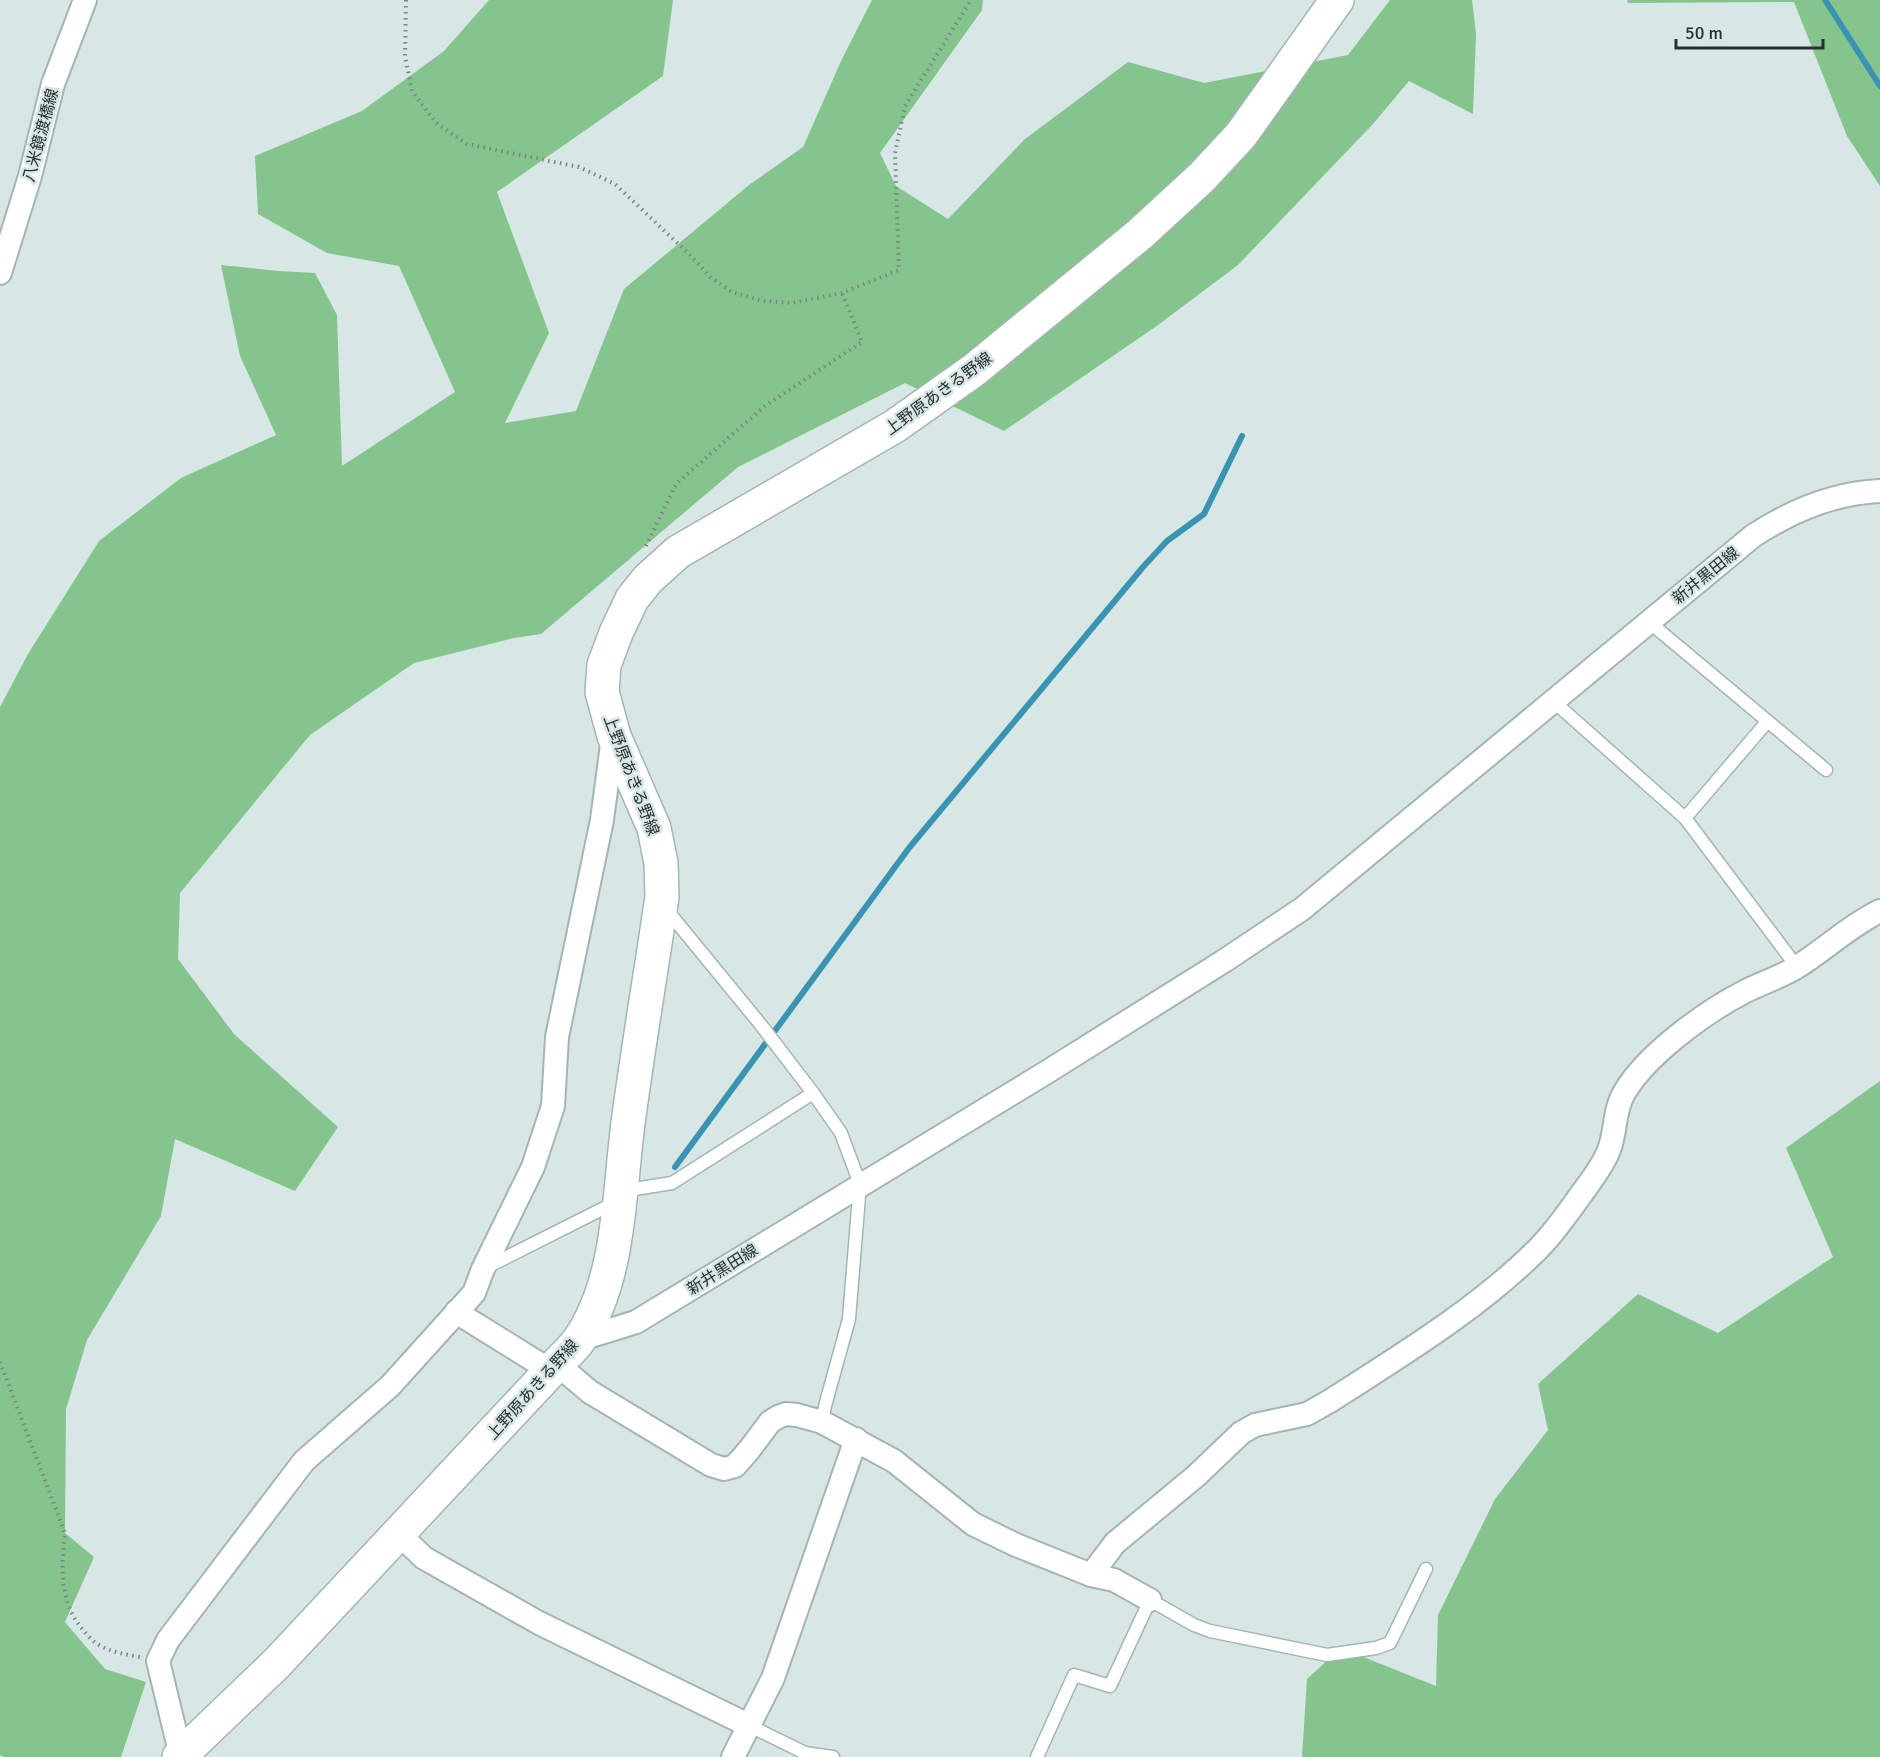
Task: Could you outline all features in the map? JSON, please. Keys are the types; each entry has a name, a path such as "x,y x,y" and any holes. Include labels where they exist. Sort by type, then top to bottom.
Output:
{"main road":[{"name":"上野原あきる野線","path":"180,1756 277,1663 562,1358 589,1322 604,1287 612,1254 628,1124 661,903 661,863 654,828 614,736 602,692 604,665 632,599 648,579 678,552 895,426 974,370 1140,234 1202,177 1241,135 1337,0"}],"street":[{"name":"八米鏡渡橋線","path":"0,273 30,176 53,84 85,0"},
{"name":"新井黒田線","path":"562,1358 636,1322 1047,1072 1224,961 1302,909 1736,549 1787,516 1837,498 1880,491"},
{"path":"180,1756 158,1661 168,1640 304,1461 390,1386 474,1293 483,1269 533,1167 553,1106 557,1037 602,820 614,736"},
{"path":"1091,1575 1115,1544 1196,1476 1242,1433 1256,1425 1307,1414 1330,1401 1464,1312 1514,1270 1538,1249 1561,1222 1603,1163 1613,1138 1620,1102 1625,1092 1652,1058 1732,998 1797,967 1848,929 1880,911"},
{"path":"456,1312 562,1358 590,1392 711,1465 724,1469 735,1466 770,1422 778,1417 786,1414 797,1415 822,1422 894,1461 973,1524 1016,1545 1091,1575 1114,1580 1150,1600"},
{"path":"733,1757 773,1678 856,1439"},
{"path":"398,1533 424,1558 530,1617 748,1725"}],"lane":[{"path":"1649,622 1826,770"},
{"path":"1553,700 1685,818 1797,967"},
{"path":"1685,818 1767,722"},
{"path":"661,903 774,1041 813,1093 841,1133 860,1184 849,1319 822,1422"},
{"path":"483,1269 620,1196 672,1183 813,1093"},
{"path":"1037,1757 1074,1675 1110,1686 1150,1600 1194,1625 1210,1631 1327,1654 1376,1648 1390,1643 1426,1569"},
{"path":"748,1725 805,1753 833,1757"}],"path":[{"path":"406,0 405,56 412,91 436,123 466,144 579,167 615,184 710,277 732,292 763,301 792,303 842,293 899,270 895,153 905,106 971,0"},
{"path":"642,554 676,484 765,406 862,342 842,293"},
{"path":"0,1362 64,1533 62,1561 65,1597 73,1618 94,1643 116,1653 158,1661"}],"green space":[{"path":"489,0 673,0 663,76 497,192 549,333 505,423 576,411 624,289 749,185 803,147 842,59 872,0 983,0 982,10 880,153 896,186 948,219 1025,139 1128,62 1204,83 1348,55 1390,0 1472,0 1476,34 1473,114 1409,81 1373,124 1238,265 1158,325 1004,431 905,383 738,467 541,634 514,638 414,663 310,735 180,893 178,959 234,1034 338,1127 295,1191 175,1139 161,1216 87,1340 66,1409 65,1533 94,1557 65,1622 105,1669 146,1682 121,1757 4,1757 0,1755 0,707 28,654 99,541 181,478 276,435 240,356 221,265 315,273 337,315 342,466 455,392 399,266 327,253 258,214 255,156 362,111 444,51"},
{"path":"1627,0 1880,0 1880,186 1847,136 1794,2 1628,3"},
{"path":"1880,1081 1880,1757 1302,1757 1307,1679 1341,1648 1436,1686 1438,1615 1495,1499 1548,1430 1538,1384 1638,1294 1718,1333 1833,1257 1786,1148"}],"waterway":[{"path":"1825,0 1880,86"},
{"path":"675,1167 909,848 1143,567 1167,541 1204,514 1242,436"}]}
